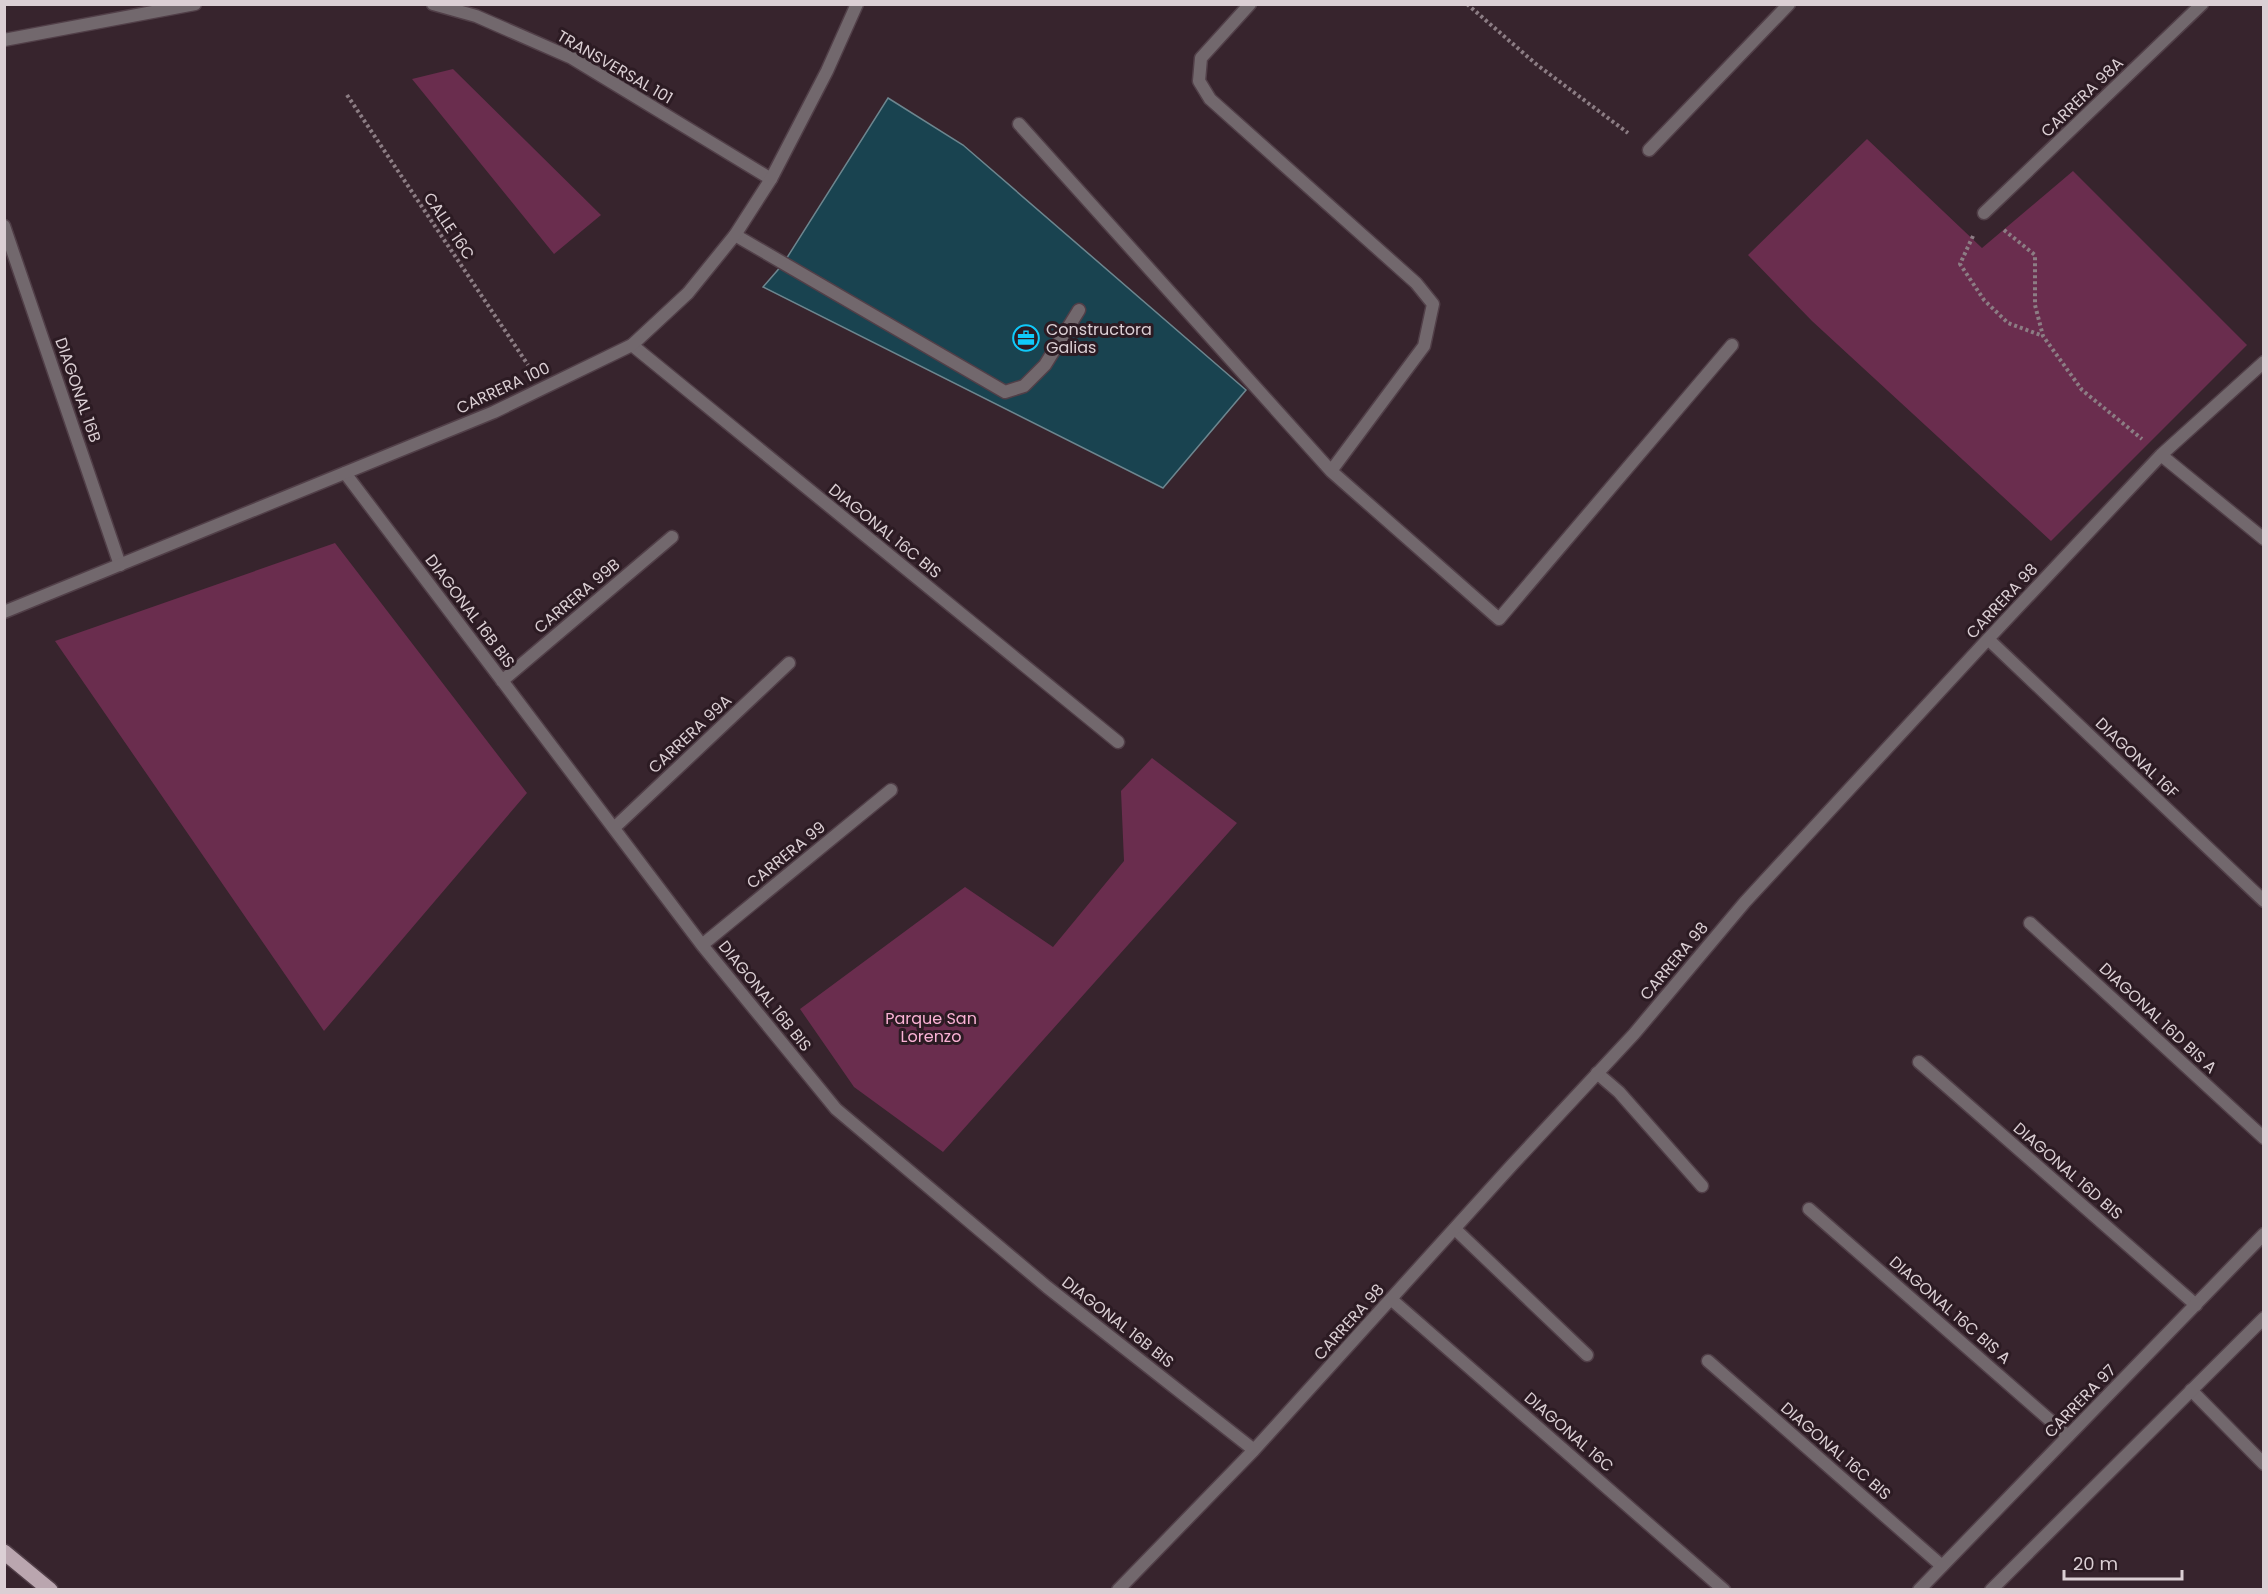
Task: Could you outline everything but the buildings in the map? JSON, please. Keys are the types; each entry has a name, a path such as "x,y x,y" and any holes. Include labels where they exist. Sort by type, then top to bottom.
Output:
{"main road":[{"path":"4,1552 50,1590"}],"street":[{"path":"4,40 195,4"},
{"name":"TRANSVERSAL 101","path":"433,4 476,16 572,58 771,179"},
{"name":"CARRERA 100","path":"4,612 494,412 632,345 688,293 735,235 771,179 827,71 857,4"},
{"path":"1250,4 1201,58 1199,81 1210,99 1416,283 1433,304 1424,346 1331,471"},
{"path":"1649,150 1789,4"},
{"name":"CARRERA 98A","path":"1984,213 2202,4"},
{"path":"1019,124 1331,471 1500,619 1732,345"},
{"name":"DIAGONAL 16B","path":"4,226 120,565"},
{"path":"735,235 1005,392 1024,386 1038,372 1079,310"},
{"name":"DIAGONAL 16C BIS","path":"632,345 1118,742"},
{"name":"CARRERA 98","path":"1118,1590 1254,1450 1392,1300 1634,1034 1745,902 1988,639 2161,455 2264,362"},
{"path":"2161,455 2264,538"},
{"name":"DIAGONAL 16B BIS","path":"345,473 702,945 836,1109 1047,1287 1254,1450"},
{"name":"CARRERA 99B","path":"502,681 672,537"},
{"name":"DIAGONAL 16F","path":"1988,639 2264,900"},
{"name":"CARRERA 99A","path":"614,828 789,663"},
{"name":"CARRERA 99","path":"702,945 891,790"},
{"name":"DIAGONAL 16D BIS A","path":"2030,924 2264,1138"},
{"name":"DIAGONAL 16D BIS","path":"1919,1062 2196,1305"},
{"path":"1597,1073 1619,1092 1702,1186"},
{"name":"DIAGONAL 16C BIS A","path":"1809,1209 2068,1436"},
{"path":"1455,1229 1587,1355"},
{"name":"CARRERA 97","path":"1919,1590 2264,1234"},
{"name":"DIAGONAL 16C","path":"1392,1300 1724,1590"},
{"path":"1991,1590 2264,1318"},
{"name":"DIAGONAL 16C BIS","path":"1708,1361 1942,1566"},
{"path":"2191,1390 2264,1464"}],"path":[{"path":"1467,4 1536,64 1649,150"},
{"name":"CALLE 16C","path":"347,96 532,371"},
{"path":"2043,336 2008,323 1984,300 1960,264 1984,213 2035,255 2035,305 2043,336 2082,390 2161,455"}],"green space":[{"path":"453,69 601,215 554,254 412,79"},
{"path":"1867,139 1982,248 2073,171 2247,345 2051,541 1812,321 1748,255"},
{"path":"335,543 527,793 324,1031 55,641"},
{"name":"Parque San Lorenzo","path":"1152,758 1237,823 943,1152 854,1087 800,1009 965,887 1053,947 1124,861 1121,791"}],"place":[{"name":"Constructora Galias","path":"1026,338"}]}
